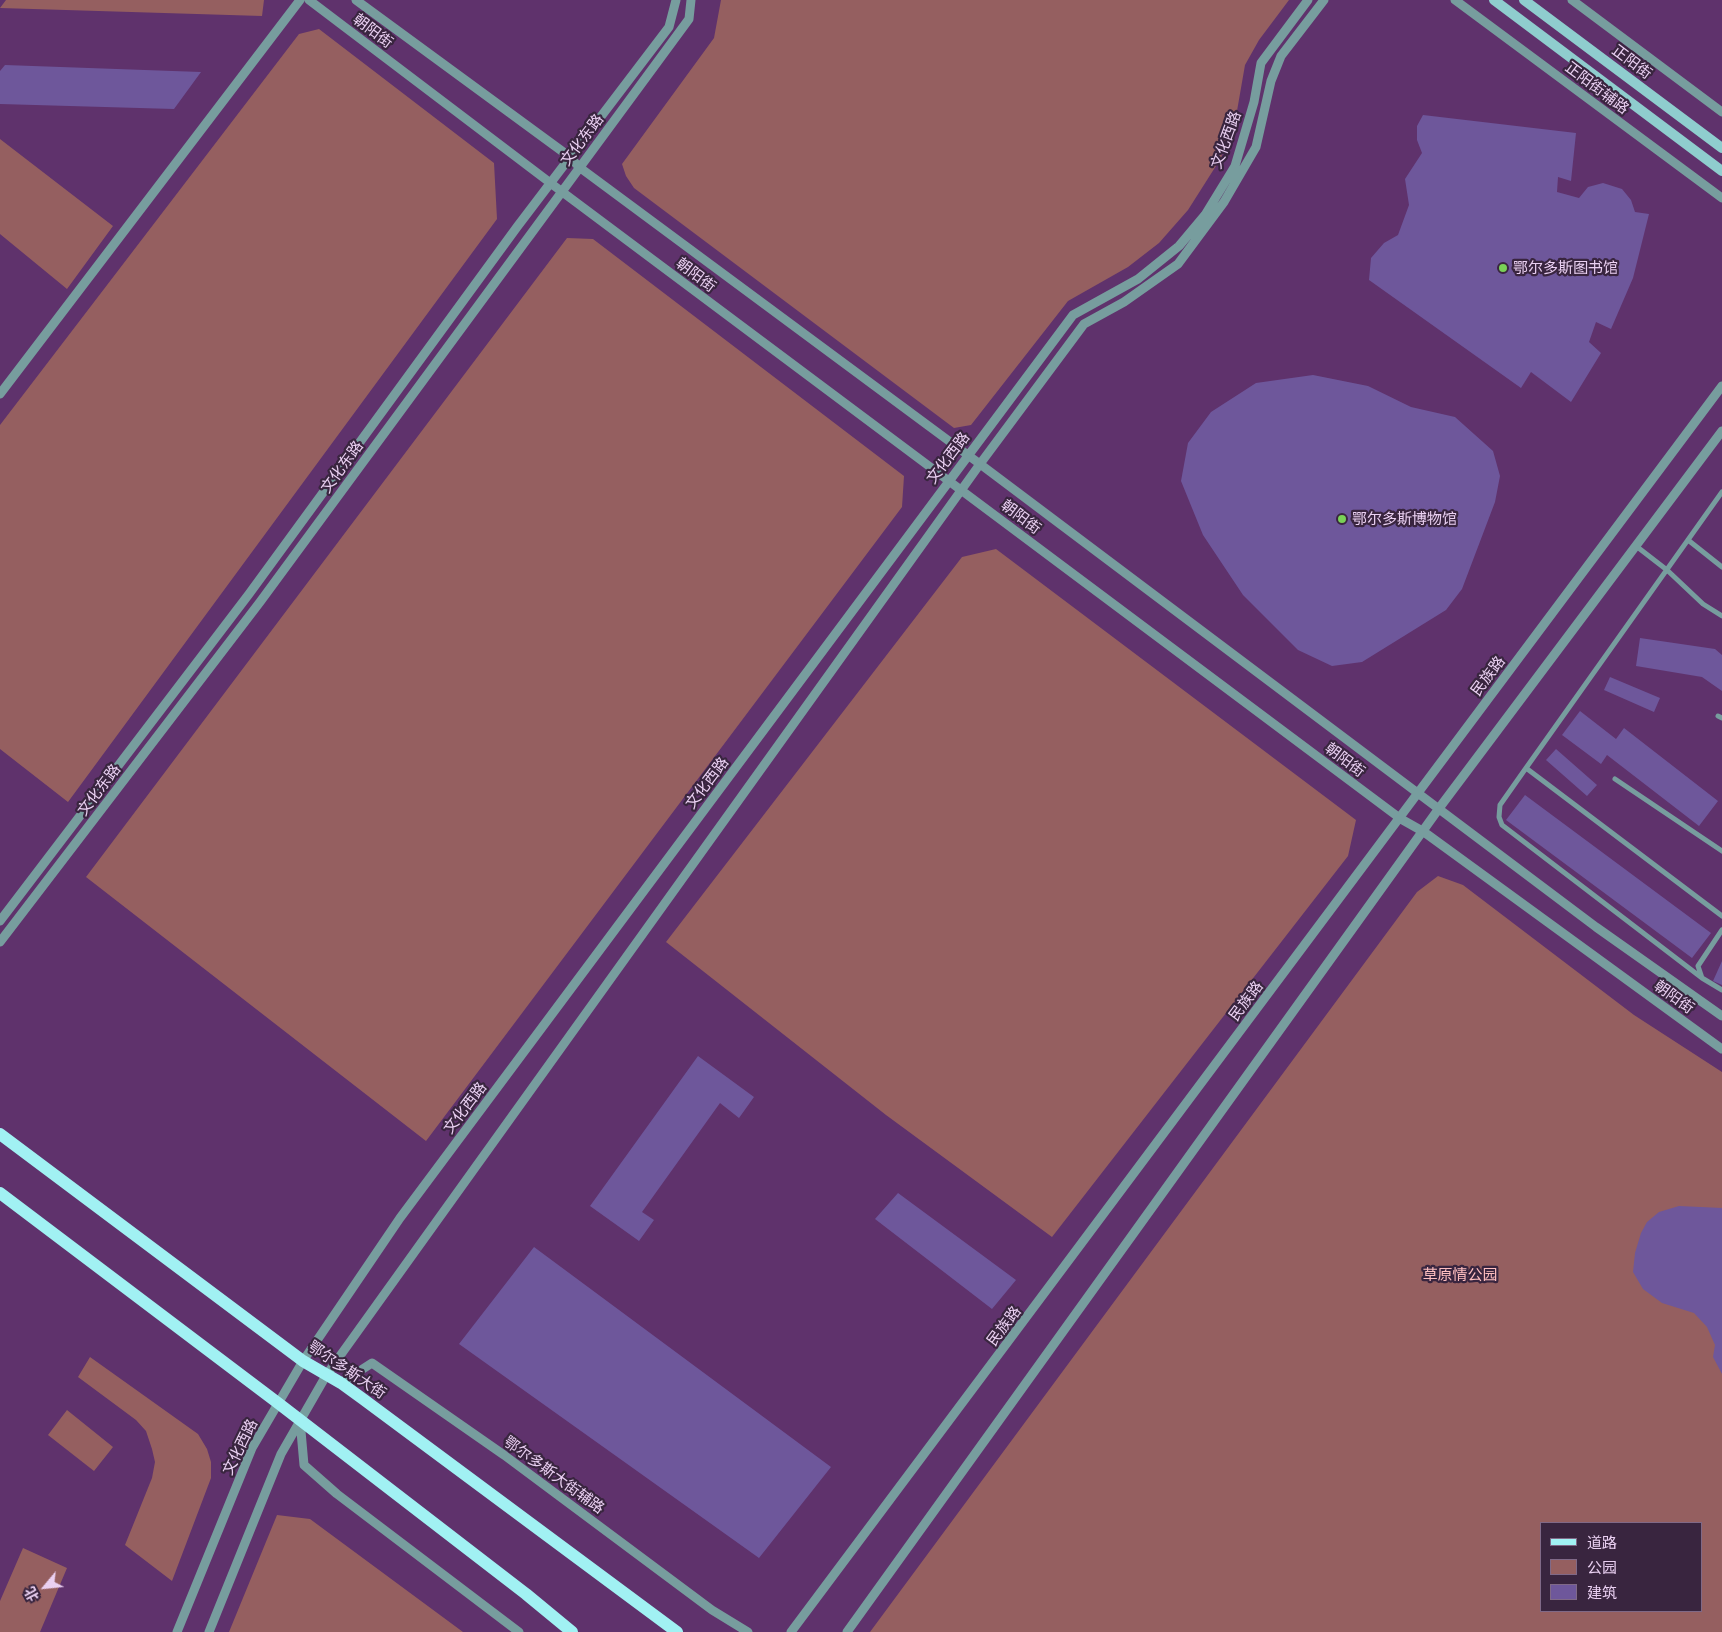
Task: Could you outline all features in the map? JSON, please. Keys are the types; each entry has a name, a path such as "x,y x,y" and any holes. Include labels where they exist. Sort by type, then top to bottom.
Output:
{"main road":[{"path":"1494,0 1722,171"},
{"name":"正阳街","path":"1524,0 1722,148"},
{"name":"鄂尔多斯大街","path":"0,1134 303,1361 341,1382 677,1632"},
{"path":"0,1193 278,1403 526,1594 572,1632"}],"street":[{"path":"0,394 300,0"},
{"name":"朝阳街","path":"309,0 561,191 1401,818 1424,832 1722,1049"},
{"name":"朝阳街","path":"356,0 570,157 579,167 968,455 1417,793 1440,807 1596,926 1722,1016"},
{"name":"文化东路","path":"0,921 249,594 551,182 669,26 676,0"},
{"name":"文化东路","path":"0,942 260,602 689,19 692,0"},
{"name":"文化西路","path":"178,1632 252,1448 303,1361 400,1218 1072,315 1138,278 1179,246 1205,216 1235,166 1254,102 1261,63 1308,0"},
{"name":"文化西路","path":"209,1632 281,1454 327,1374 980,464 1084,324 1124,302 1178,264 1224,202 1256,147 1271,81 1282,56 1324,0"},
{"name":"正阳街辅路","path":"1455,0 1722,198"},
{"path":"1572,0 1722,112"},
{"name":"民族路","path":"791,1632 1722,386"},
{"path":"846,1632 1424,832 1440,807 1722,431"},
{"path":"1722,492 1500,805 1499,818 1502,825 1702,978 1722,990"},
{"path":"1688,540 1722,568"},
{"path":"1636,546 1667,570 1703,604 1722,616"},
{"path":"1526,768 1722,916"},
{"path":"1615,780 1722,851"},
{"path":"1702,978 1698,966 1722,930"},
{"name":"鄂尔多斯大街辅路","path":"341,1382 372,1363 504,1455 712,1610 748,1632"},
{"path":"300,1420 304,1465 337,1494 519,1632"}],"green space":[{"path":"6,0 264,0 262,16 0,8"},
{"path":"721,0 1289,0 1259,40 1245,65 1237,111 1221,158 1188,210 1159,243 1128,267 1068,301 971,425 954,428 634,188 626,176 622,164 714,38"},
{"path":"319,29 494,163 497,219 68,802 0,749 0,425 299,34"},
{"path":"0,139 113,226 67,289 0,234"},
{"path":"567,238 593,239 904,476 902,507 426,1141 86,877"},
{"path":"996,549 1356,820 1348,856 1052,1237 886,1115 666,942 962,557"},
{"name":"草原情公园","path":"1438,876 1463,885 1634,1015 1722,1072 1722,1632 870,1632 1417,892"},
{"path":"90,1357 198,1434 207,1449 211,1462 211,1478 172,1581 125,1545 152,1478 155,1462 146,1431 136,1420 78,1377"},
{"path":"67,1410 113,1447 94,1471 48,1435"},
{"path":"277,1515 310,1519 463,1632 229,1632"},
{"path":"23,1548 67,1568 40,1632 0,1632 0,1601"}],"building":[{"path":"5,65 201,72 174,109 0,104 0,71"},
{"name":"鄂尔多斯图书馆","path":"1423,115 1576,133 1571,181 1558,177 1557,192 1579,198 1588,187 1603,183 1622,189 1631,200 1635,212 1649,214 1633,278 1611,329 1596,322 1589,342 1601,353 1571,402 1531,372 1521,388 1369,280 1371,258 1384,243 1398,235 1409,205 1405,179 1422,153 1417,140 1417,126"},
{"name":"鄂尔多斯博物馆","path":"1313,375 1368,386 1411,407 1455,417 1493,451 1500,476 1495,502 1462,589 1446,610 1362,662 1332,666 1298,650 1243,595 1203,535 1181,481 1188,443 1211,412 1256,383"},
{"path":"1640,638 1715,649 1722,655 1722,691 1702,677 1636,666"},
{"path":"1610,677 1660,698 1654,712 1604,690"},
{"path":"1580,711 1616,739 1624,728 1718,801 1699,826 1607,755 1601,764 1562,735"},
{"path":"1556,749 1597,785 1587,796 1546,760"},
{"path":"1525,795 1711,933 1692,958 1506,820"},
{"path":"1722,961 1722,985 1713,981"},
{"path":"698,1056 754,1097 739,1118 720,1103 642,1212 654,1220 639,1241 590,1206"},
{"path":"898,1193 1016,1280 992,1309 875,1219"},
{"path":"1679,1206 1722,1208 1722,1374 1713,1357 1715,1345 1707,1327 1694,1313 1662,1303 1643,1289 1633,1272 1635,1253 1641,1233 1647,1222 1659,1212"},
{"path":"534,1247 831,1467 759,1558 459,1344"}],"place":[{"name":"鄂尔多斯图书馆","path":"1503,268"},
{"name":"鄂尔多斯博物馆","path":"1342,519"}]}
